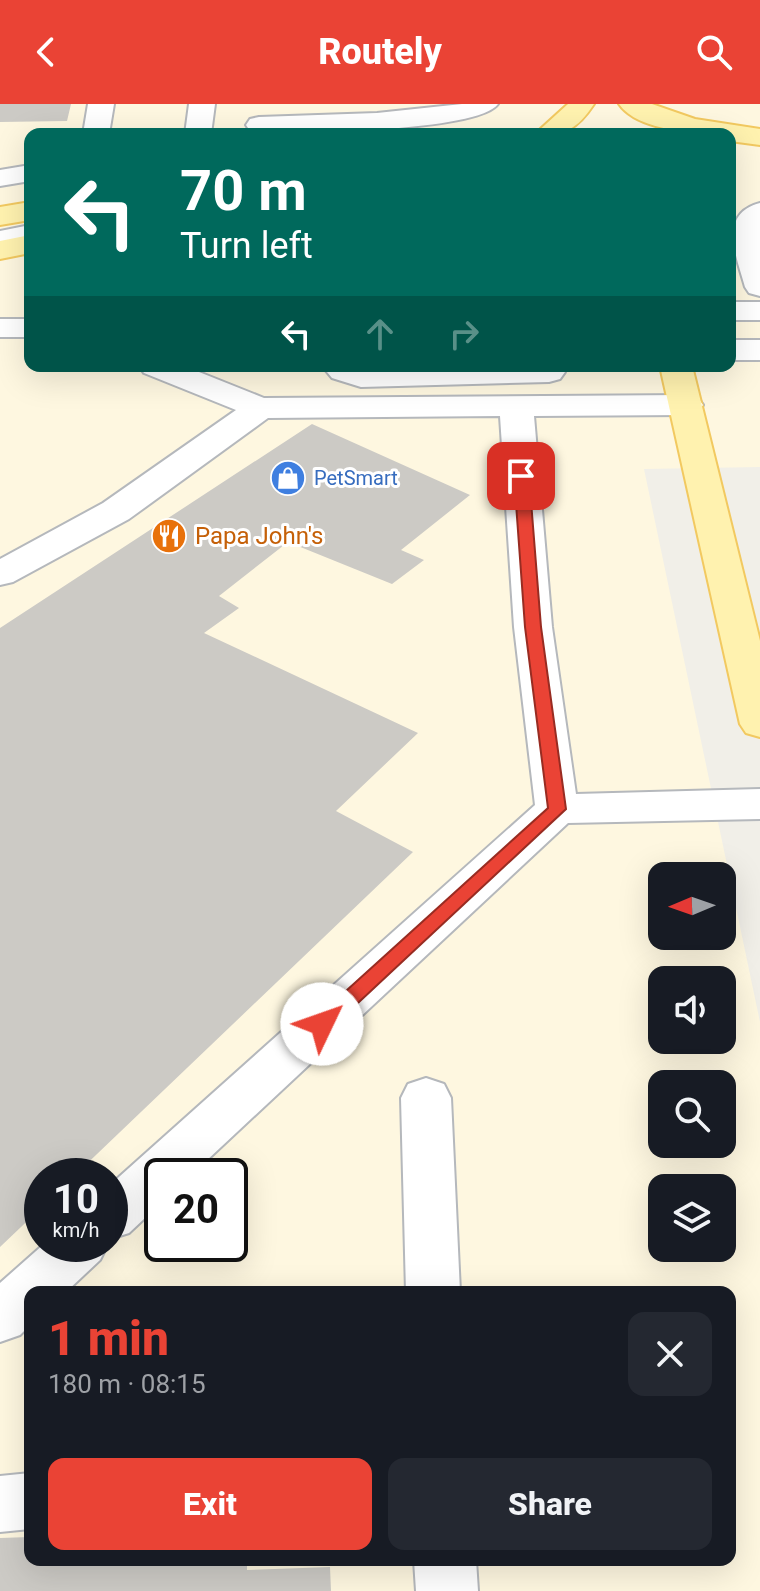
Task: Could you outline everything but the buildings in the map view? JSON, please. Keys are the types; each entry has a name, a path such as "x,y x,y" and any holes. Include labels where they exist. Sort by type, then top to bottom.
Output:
{"main road":[{"path":"556,128 581,104"},
{"path":"632,104 655,117 693,128"},
{"path":"736,134 760,137"},
{"path":"0,216 24,212"},
{"path":"0,250 24,245"},
{"path":"678,372 760,724"}],"street":[{"path":"97,128 101,104"},
{"path":"199,128 202,104"},
{"path":"261,121 426,118 462,113 485,104"},
{"path":"0,178 24,174"},
{"path":"760,212 747,229 746,239 760,287"},
{"path":"0,240 24,235"},
{"path":"736,311 760,311"},
{"path":"0,328 24,328"},
{"path":"736,350 760,350"},
{"path":"183,372 234,383 260,408"},
{"path":"0,574 116,511 260,408 353,383 506,372"},
{"path":"546,372 529,406 533,627 557,809"},
{"path":"353,383 529,406 686,405"},
{"path":"128,1201 557,809 760,804"},
{"path":"426,1098 433,1286"},
{"path":"35,1286 61,1262"},
{"path":"0,1318 24,1296"},
{"path":"0,1504 24,1502"},
{"path":"445,1566 447,1591"}],"shaded area":[{"path":"0,104 760,104 760,467 644,469 726,862 648,862 648,950 736,950 736,908 760,1022 760,1591 0,1591"}],"place":[{"name":"PetSmart","path":"288,478"},
{"name":"Papa John's","path":"169,536"}],"route":[{"path":"322,1024 557,809 533,627 521,476"}]}
